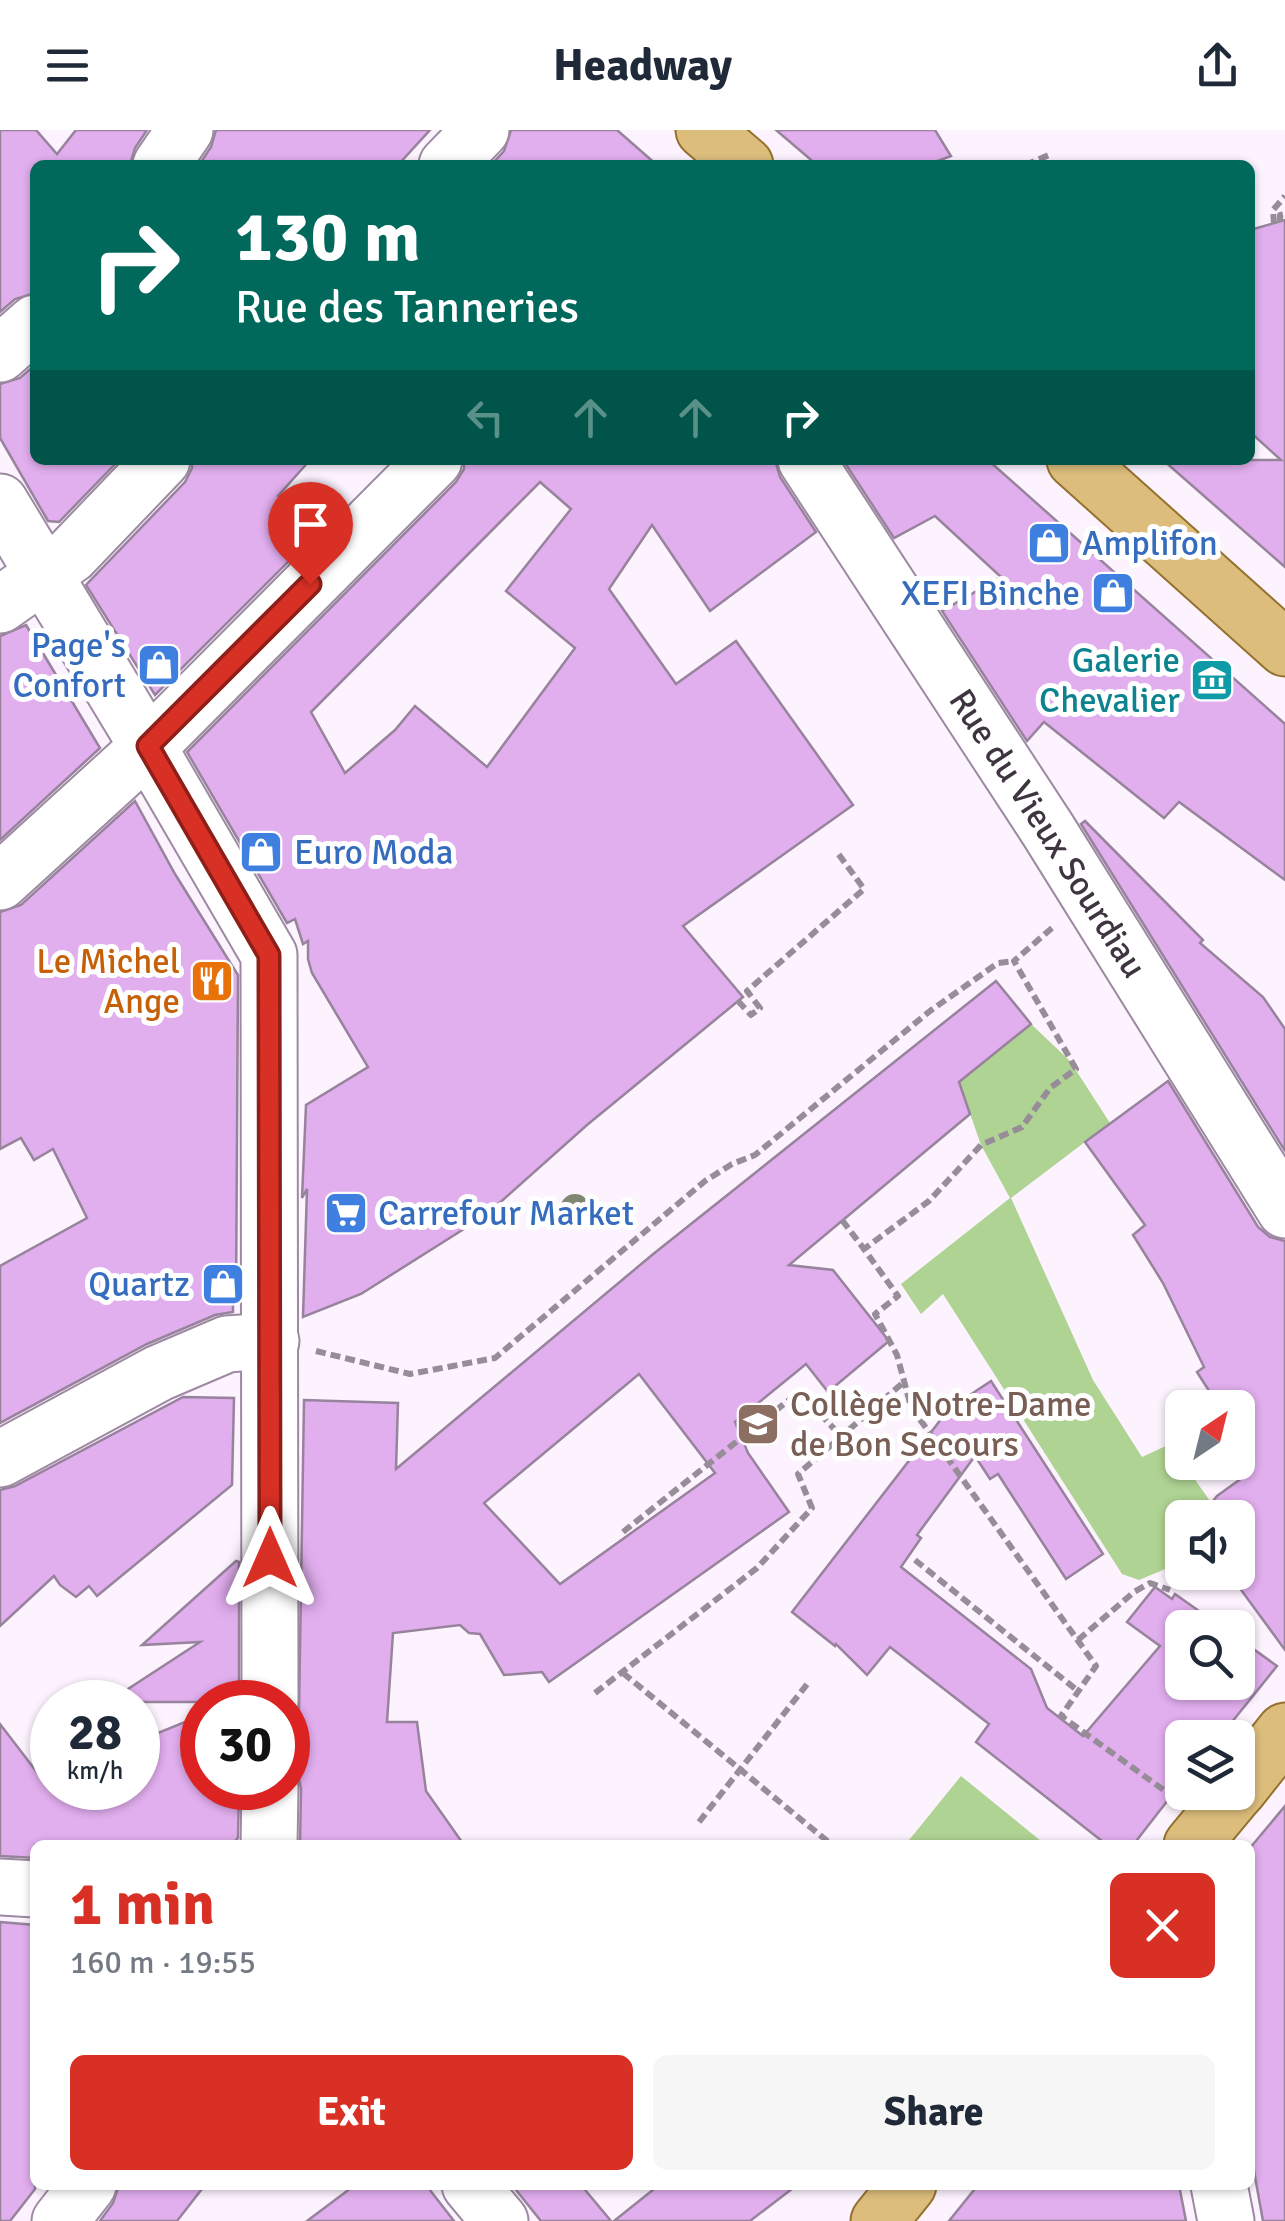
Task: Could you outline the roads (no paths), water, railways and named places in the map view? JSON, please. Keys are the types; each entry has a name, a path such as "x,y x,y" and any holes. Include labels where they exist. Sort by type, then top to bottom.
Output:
{"main road":[{"path":"1081,465 1285,648"},
{"path":"1255,1768 1285,1731"},
{"path":"879,2221 904,2190"}],"street":[{"path":"165,160 185,130"},
{"path":"452,160 481,130"},
{"path":"0,354 30,327"},
{"path":"0,605 71,555 157,465"},
{"path":"0,882 148,746 429,465"},
{"name":"Rue du Vieux Sourdiau","path":"810,465 1089,896 1285,1210"},
{"path":"0,502 269,955 270,1680"},
{"path":"0,1459 159,1372 227,1344 271,1341"},
{"path":"270,1810 270,1840"},
{"path":"0,1887 30,1890"},
{"path":"60,2221 84,2190"},
{"path":"474,2190 500,2221"},
{"path":"1220,2190 1226,2221"}],"place":[{"name":"Amplifon","path":"1049,543"},
{"name":"XEFI Binche","path":"1113,593"},
{"name":"Page's Confort","path":"159,665"},
{"name":"Galerie Chevalier","path":"1212,680"},
{"name":"Euro Moda","path":"261,852"},
{"name":"Le Michel Ange","path":"212,981"},
{"name":"Carrefour Market","path":"346,1213"},
{"name":"Quartz","path":"223,1284"},
{"name":"Collège Notre-Dame de Bon Secours","path":"758,1424"}]}
